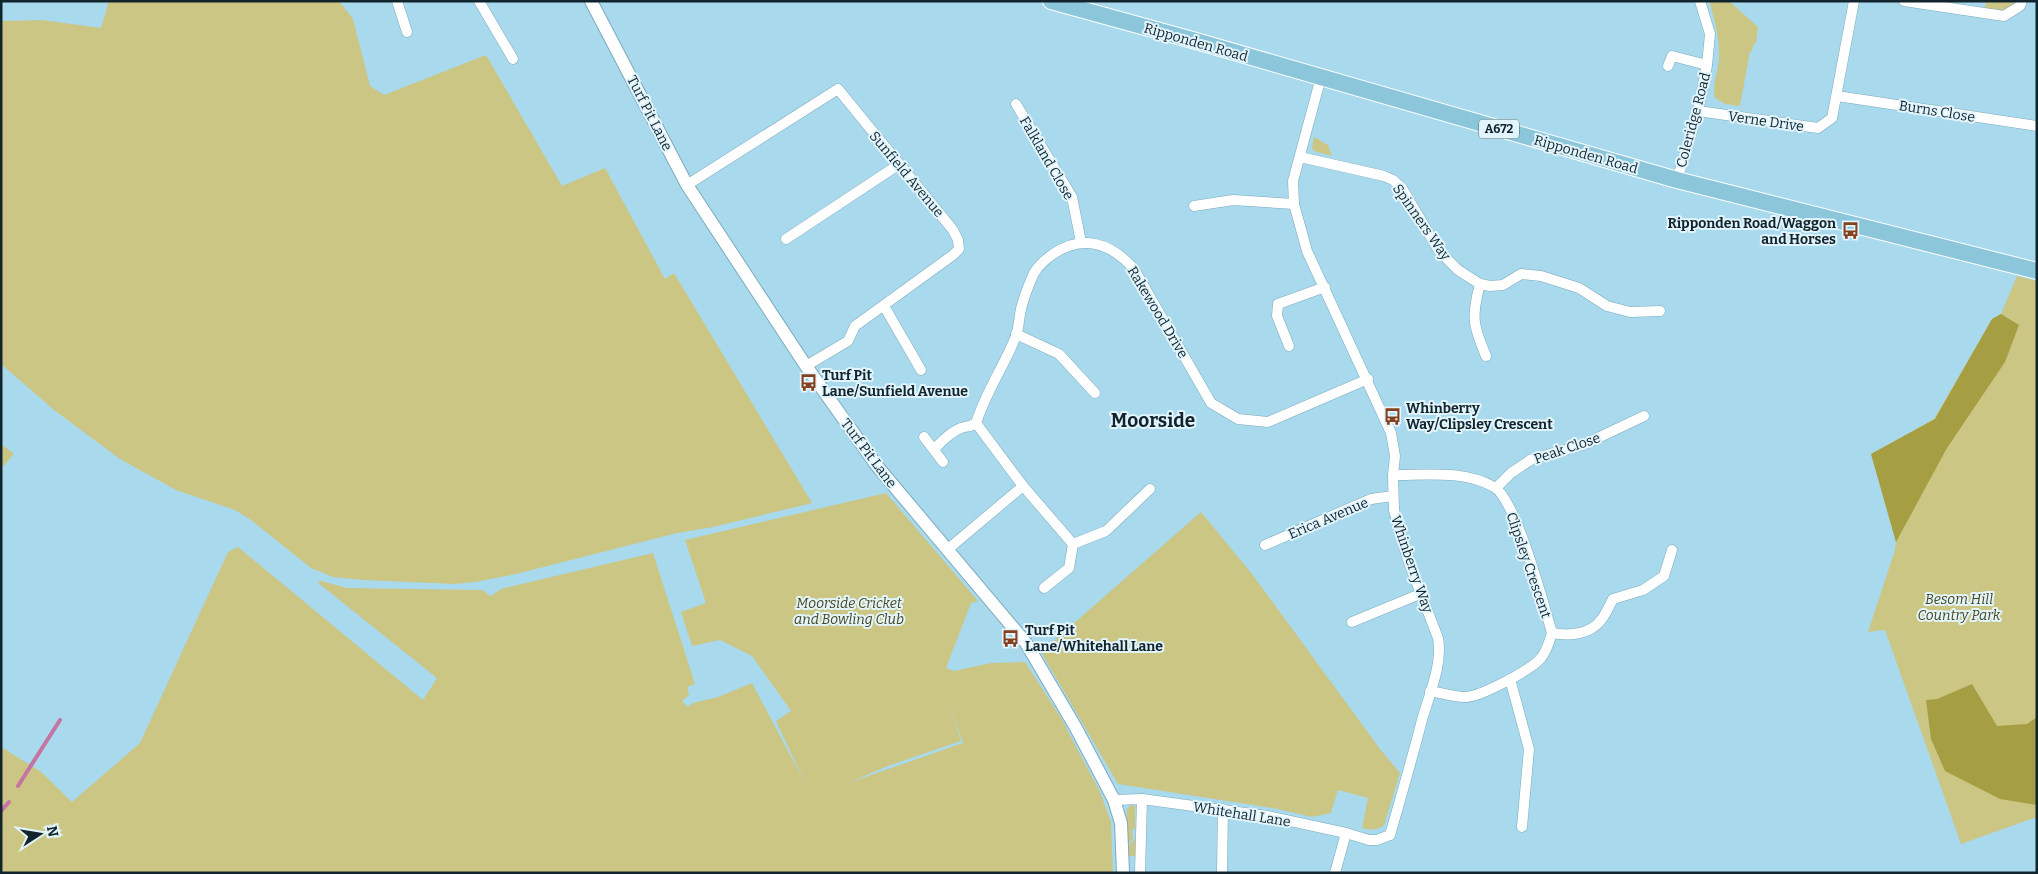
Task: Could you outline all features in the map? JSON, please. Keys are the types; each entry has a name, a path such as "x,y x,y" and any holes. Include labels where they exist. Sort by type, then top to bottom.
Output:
{"main road":[{"name":"Ripponden Road","path":"1051,1 1677,180 2037,272"}],"street":[{"path":"397,1 408,32"},
{"path":"479,1 513,59"},
{"name":"Turf Pit Lane","path":"592,1 687,185 806,366 859,442 1026,643 1076,728 1114,800 1121,823 1123,873"},
{"name":"Coleridge Road","path":"1677,180 1698,111 1708,65 1710,34 1700,1"},
{"name":"Verne Drive","path":"1698,111 1818,128 1832,118 1854,1"},
{"path":"1904,1 2004,16 2020,6 2022,1"},
{"path":"1668,66 1672,56 1708,65"},
{"name":"Whinberry Way","path":"1321,77 1294,181 1294,204 1307,250 1368,379 1391,433 1395,456 1393,475 1394,510 1420,594 1440,646 1430,691 1390,835 1377,840 1369,840"},
{"name":"Sunfield Avenue","path":"687,185 838,90 953,230 958,240 959,249 953,256 855,326 848,341 806,366"},
{"name":"Burns Close","path":"1837,96 2037,126"},
{"name":"Falkland Close","path":"1016,104 1072,197 1082,242"},
{"name":"Spinners Way","path":"1300,157 1348,167 1394,180 1402,188 1439,251 1458,270 1480,284"},
{"path":"786,239 898,165"},
{"path":"1194,206 1233,200 1294,204"},
{"path":"934,449 960,428 971,427 976,423 983,402 1016,334 1021,308 1035,271 1047,258 1060,250 1082,242"},
{"name":"Rakewood Drive","path":"1082,242 1106,246 1123,257 1134,269 1211,403 1238,419 1268,422 1368,379"},
{"path":"1486,356 1473,318 1480,284 1490,286 1503,285 1521,274 1541,276 1578,288 1607,306 1630,312 1660,311"},
{"path":"1289,346 1277,316 1278,304 1324,287"},
{"path":"884,306 921,370"},
{"path":"1016,334 1059,354 1095,393"},
{"name":"Peak Close","path":"1496,488 1511,473 1532,459 1583,445 1644,416"},
{"path":"976,423 1023,486 1074,544"},
{"path":"924,437 943,462"},
{"path":"1393,475 1465,477 1482,481 1496,488"},
{"path":"948,550 1023,486"},
{"name":"Clipsley Crescent","path":"1430,691 1465,697 1474,696 1510,679 1541,658 1552,633 1536,574 1512,511 1506,499 1496,488"},
{"path":"1074,544 1106,531 1150,489"},
{"name":"Erica Avenue","path":"1265,546 1371,498 1393,496"},
{"path":"1044,588 1069,568 1074,544"},
{"path":"1552,633 1566,635 1591,628 1600,621 1613,599 1643,590 1664,576 1672,550"},
{"path":"1352,622 1420,594"},
{"path":"1510,679 1529,749 1522,827"},
{"path":"1140,873 1142,799"},
{"name":"Whitehall Lane","path":"1114,800 1142,799 1223,809 1267,816 1346,833 1369,840"},
{"path":"1222,873 1223,809"},
{"path":"1335,873 1346,833"}],"green space":[{"path":"109,1 339,1 353,19 370,86 384,95 486,55 562,186 605,168 665,279 674,273 812,503 713,527 677,533 516,574 475,582 455,584 364,580 333,577 311,568 251,520 235,510 176,490 120,459 54,410 1,364 1,21 42,20 101,28"},
{"path":"1709,1 1729,1 1758,27 1756,43 1754,43 1752,51 1750,51 1740,106 1725,104 1715,98 1714,88 1719,59 1719,44"},
{"path":"1986,1 2016,1 2006,9 1998,10 1985,8"},
{"path":"1314,137 1328,145 1332,156 1314,151 1312,148"},
{"name":"Besom Hill Country Park","path":"2017,276 2037,281 2037,817 1961,844 1885,630 1868,632 1896,542 1871,454 1934,419 1992,319 2001,314"},
{"path":"1,444 14,454 1,469"},
{"name":"Moorside Cricket and Bowling Club","path":"886,493 978,601 971,603 946,668 954,671 991,663 1025,662 1061,718 1100,792 1111,822 1113,873 1,873 1,747 40,771 72,802 140,743 228,552 238,547 423,700 437,678 317,582 321,581 347,588 482,590 491,596 501,589 653,553 695,684 687,687 689,695 682,701 688,707 693,703 718,697 752,683 805,783 776,721 791,711 752,656 720,640 692,646 681,612 706,603 685,540","holes":["949,707 963,743 848,783 888,766 961,741"]},
{"path":"1201,512 1252,574 1380,749 1400,773 1384,825 1381,827 1373,829 1362,828 1368,798 1338,790 1331,813 1312,817 1278,809 1118,784 1041,652"},
{"path":"1131,805 1135,806 1135,828 1132,830 1133,839 1126,846 1127,809"},
{"path":"1135,839 1136,856 1126,856 1128,846"}],"shaded area":[{"path":"2001,314 2019,325 2005,362 1947,448 1896,542 1871,454 1935,419 1992,319"},
{"path":"1972,684 1997,726 2027,724 2037,717 2037,805 2000,799 1945,771 1931,739 1926,700 1937,699"}],"waterway":[{"path":"18,786 60,720"},
{"path":"1,811 9,802"}],"place":[{"name":"Ripponden Road/Waggon and Horses","path":"1850,231"},
{"name":"Turf Pit Lane/Sunfield Avenue","path":"808,383"},
{"name":"Whinberry Way/Clipsley Crescent","path":"1392,416"},
{"name":"Turf Pit Lane/Whitehall Lane","path":"1011,638"}],"district":[{"name":"Moorside","path":"1153,420"}]}
